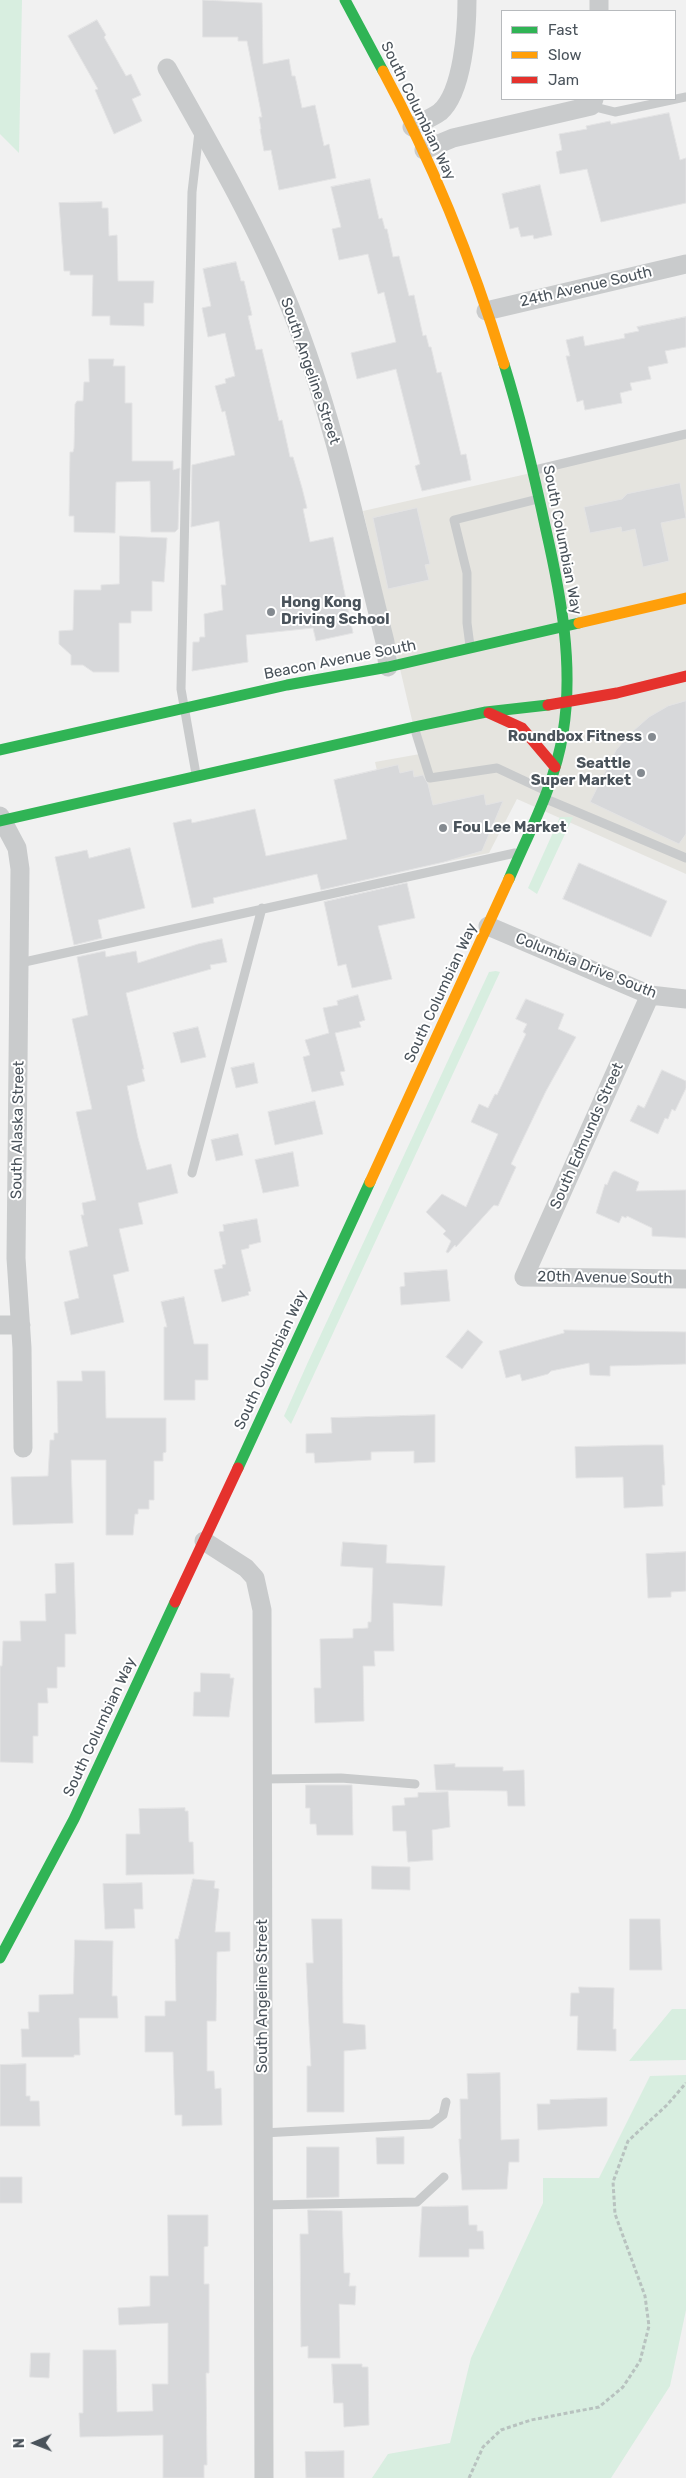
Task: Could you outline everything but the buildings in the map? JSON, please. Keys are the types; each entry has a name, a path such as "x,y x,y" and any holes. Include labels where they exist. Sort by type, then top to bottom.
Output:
{"main road":[{"name":"South Columbian Way","path":"0,1958 74,1819 488,926 545,795 555,767 562,736 565,702 563,626 556,575 533,470 486,311 424,150 345,0"},
{"name":"Beacon Avenue South","path":"0,750 286,685 388,667 686,598"},
{"path":"1,820 414,727 486,712 617,693 686,676"},
{"path":"486,712 506,719 522,728 555,767"}],"street":[{"path":"412,127 441,111 451,93 462,55 467,27 467,0"},
{"name":"South Angeline Street","path":"166,68 200,124 258,237 290,307 328,418 385,642 388,667"},
{"path":"424,150 453,138 592,102"},
{"name":"24th Avenue South","path":"486,311 686,264"},
{"name":"South Alaska Street","path":"1,820 17,848 20,869 16,1258 21,1325 23,1448"},
{"name":"Columbia Drive South","path":"488,926 650,995 686,999"},
{"name":"South Edmunds Street","path":"524,1277 650,995"},
{"name":"20th Avenue South","path":"524,1277 686,1279"},
{"path":"0,1325 21,1325"},
{"name":"South Angeline Street","path":"204,1541 246,1568 255,1578 262,1610 264,1779 264,2478"}],"lane":[{"path":"592,102 615,112 668,100"},
{"path":"197,777 181,689 192,192 200,124"},
{"path":"533,470 686,434"},
{"path":"471,648 467,624 467,573 454,520 540,499"},
{"path":"414,727 430,778 497,768 545,795 686,858"},
{"path":"20,963 520,852"},
{"path":"192,1173 262,908"},
{"path":"264,1779 342,1778 415,1784"},
{"path":"263,2133 431,2124 443,2115 446,2102"},
{"path":"263,2205 417,2202 444,2177"}],"path":[{"path":"469,2478 483,2447 501,2430 531,2420 599,2407 623,2386 640,2361 649,2326 645,2296 615,2214 613,2182 628,2141 667,2105 686,2083"}],"shaded area":[{"path":"686,438 686,874 517,799 489,853 400,871 375,762 420,754 363,511"}],"green space":[{"path":"0,0 22,0 19,153 0,134"},
{"path":"560,817 573,817 537,894 528,888"},
{"path":"489,972 500,972 291,1424 284,1416 308,1362"},
{"path":"672,2009 686,2009 686,2060 629,2061"},
{"path":"686,2075 686,2310 670,2386 611,2478 372,2478 388,2454 450,2443 471,2358 543,2203 543,2178 599,2178 650,2076"}],"traffic: fast":[{"path":"345,0 383,71"},
{"path":"504,364 527,447 557,580 564,631 567,682 563,733 554,771 548,790 509,879"},
{"path":"0,750 287,685 388,667 579,623"},
{"path":"0,821 414,727 486,712 548,705"},
{"path":"238,1468 370,1182"},
{"path":"0,1958 74,1819 175,1602"}],"traffic: slow":[{"path":"383,71 436,178 466,252 504,364"},
{"path":"579,623 686,598"},
{"path":"370,1182 509,879"}],"traffic: jam":[{"path":"548,705 617,693 686,676"},
{"path":"489,713 522,728 555,767"},
{"path":"175,1602 238,1468"}],"place":[{"name":"Hong Kong Driving School","path":"271,612"},
{"name":"Roundbox Fitness","path":"652,737"},
{"name":"Seattle Super Market","path":"641,773"},
{"name":"Fou Lee Market","path":"443,828"}]}
